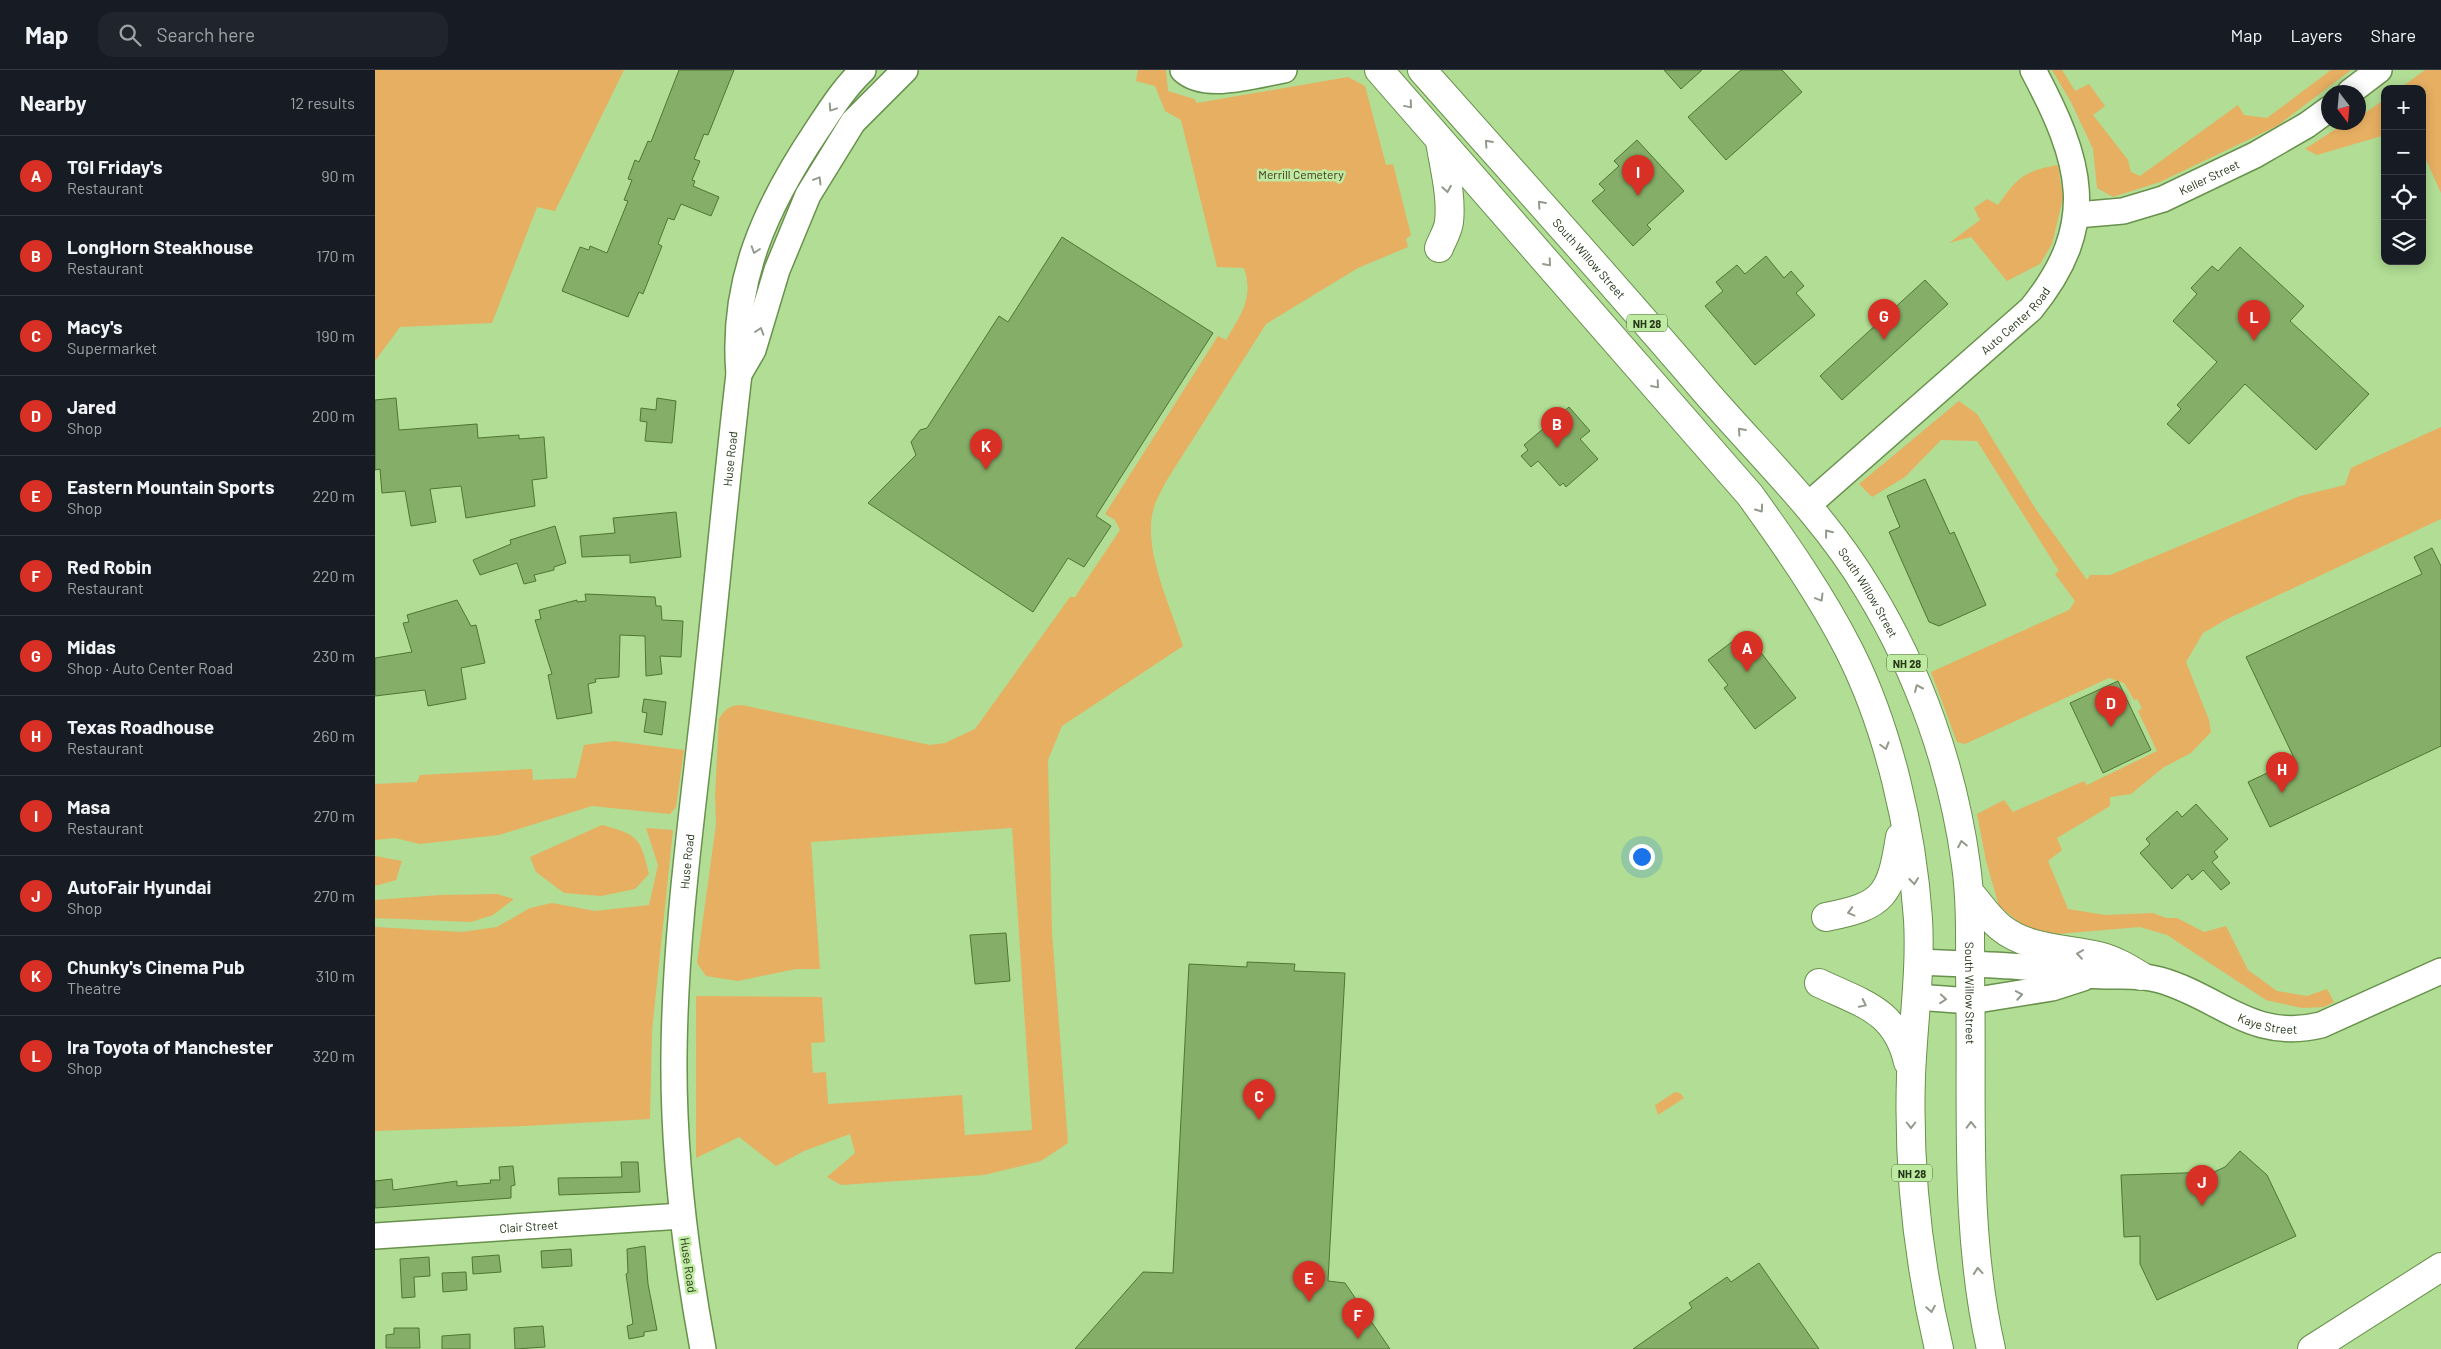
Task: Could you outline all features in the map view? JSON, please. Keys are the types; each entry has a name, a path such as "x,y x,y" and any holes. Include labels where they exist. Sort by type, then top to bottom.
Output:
{"main road":[{"name":"NH 28","path":"1379,70 1722,461 1795,556 1831,616 1865,684 1879,722 1904,816 1914,878 1918,962 1911,1076 1913,1181 1924,1269 1939,1349"},
{"name":"South Willow Street","path":"1422,70 1807,506 1867,587 1904,657 1925,703 1939,744 1950,787 1965,856 1969,892 1972,1195 1978,1278 1991,1349"},
{"path":"1439,248 1449,224 1449,200 1440,141"},
{"path":"1826,917 1865,908 1884,892 1895,868 1904,816"},
{"path":"1969,892 2000,927 2011,934 2055,949 2099,956 2118,963 2141,976"},
{"path":"1819,983 1875,1010 1890,1022 1903,1042 1911,1076"},
{"path":"2312,1349 2433,1272"},
{"path":"2339,1349 2433,1272"}],"street":[{"name":"Huse Road","path":"703,1349 683,1216 675,1126 674,1055 679,939 739,374 737,350 739,308 747,274 768,214 805,147 836,101 863,70"},
{"name":"Huse Road","path":"739,374 753,350 777,270 808,195 853,122 905,70"},
{"path":"1183,70 1201,80 1218,80 1284,70"},
{"name":"Auto Center Road","path":"1807,506 2031,309 2047,290 2061,266 2073,235 2077,215 2077,186 2070,149 2033,70"},
{"path":"2359,85 2379,70"},
{"name":"Keller Street","path":"2077,215 2123,211 2163,198 2255,155 2321,115"},
{"name":"Kaye Street","path":"1918,962 2023,967 2091,976 2141,976 2179,987 2231,1013 2266,1027 2285,1030 2321,1026 2441,971"},
{"name":"Kaye Street","path":"1916,997 1971,1001 2052,988 2091,976"},
{"name":"Clair Street","path":"375,1236 683,1216"}],"green space":[{"path":"375,70 624,70 555,211 537,207 492,323 400,327 375,361"},
{"name":"Merrill Cemetery","path":"1138,70 1166,70 1168,91 1194,99 1197,103 1348,77 1365,86 1386,165 1393,164 1411,235 1406,239 1408,247 1358,268 1266,324 1165,483 1154,507 1151,526 1155,561 1183,646 1062,726 1048,760 1052,932 1068,1143 1041,1161 984,1175 841,1185 827,1177 855,1153 850,1134 804,1151 776,1166 739,1137 696,1158 696,996 822,997 825,1042 811,1043 813,1073 826,1072 828,1104 962,1095 965,1135 1032,1130 1012,828 811,842 820,969 796,969 738,981 706,976 697,963 716,824 715,795 719,719 728,708 742,705 930,745 945,743 975,729 1070,597 1075,597 1120,530 1115,520 1105,514 1218,336 1226,340 1241,314 1248,289 1244,268 1217,267 1181,120 1165,111 1155,86 1136,81"},
{"path":"2052,70 2062,70 2075,91 2089,84 2105,106 2093,115 2128,160 2131,172 2140,176 2238,105 2244,115 2267,118 2331,70 2351,70 2331,85 2321,85 2321,93 2277,126 2160,182 2113,197 2097,188 2093,149 2071,102"},
{"path":"2425,70 2441,70 2441,193 2426,160 2426,85 2404,85"},
{"path":"2381,102 2381,136 2317,155 2305,149 2334,130 2366,130 2366,112"},
{"path":"2058,165 2063,198 2052,244 2040,264 2007,281 1971,237 1949,243 1980,220 1974,208 1987,199 1998,205 2011,188 2029,173"},
{"path":"1959,401 1977,414 2037,511 2087,580 2090,575 2110,575 2300,496 2345,485 2351,468 2441,427 2441,519 2227,619 2203,633 2186,662 2209,720 2211,732 2191,753 2164,767 2131,794 2110,797 2110,806 2057,838 2062,850 2048,861 2068,909 2105,915 2153,913 2166,918 2177,918 2204,932 2226,926 2248,970 2277,991 2307,996 2327,989 2334,1002 2324,1007 2302,1008 2266,1000 2167,935 2140,927 2057,934 2040,933 2021,924 1999,906 1986,861 1977,814 2004,800 2013,812 2084,781 2087,785 2157,751 2138,711 2142,708 2137,699 2134,700 2124,683 2109,678 1965,744 1957,742 1931,672 2069,610 2075,601 2055,574 2059,571 1977,441 1941,440 1905,477 1872,497 1859,484"},
{"path":"614,741 684,750 676,807 670,814 592,806 499,835 420,844 395,838 375,840 375,784 417,782 420,775 532,769 533,780 576,778 584,745"},
{"path":"602,825 631,835 640,845 649,874 635,889 601,896 564,893 536,872 530,857"},
{"path":"646,828 673,830 652,1031 650,1119 525,1126 375,1131 375,927 462,932 497,927 530,908 552,903 595,911 649,905 658,865"},
{"path":"375,856 402,861 396,880 375,886"},
{"path":"497,894 514,899 493,915 471,922 375,918 375,900 440,895"},
{"path":"1675,1092 1680,1093 1684,1098 1658,1115 1655,1105"}],"building":[{"path":"679,70 734,70 708,135 704,134 694,159 700,161 692,180 695,181 693,186 719,197 711,216 681,204 674,220 668,218 658,244 662,246 643,294 639,292 628,317 562,291 580,247 589,250 590,246 607,253 628,201 624,200 632,180 628,179 635,160 639,162 648,141 651,142"},
{"path":"1664,70 1702,70 1681,89"},
{"path":"1741,70 1782,70 1802,92 1726,160 1688,117"},
{"path":"1637,140 1684,191 1647,225 1651,229 1633,246 1592,201 1605,190 1599,184 1619,166 1614,161"},
{"path":"1062,237 1213,333 1096,516 1111,526 1084,567 1068,558 1033,612 868,503 916,455 911,442 920,430 927,428 999,316 1008,322"},
{"path":"2240,247 2304,306 2290,321 2369,394 2316,450 2245,384 2189,444 2167,424 2181,409 2177,405 2217,362 2173,321 2197,294 2191,288 2212,266 2218,271"},
{"path":"1766,256 1784,278 1791,271 1804,286 1796,293 1815,315 1755,365 1705,306 1723,291 1716,282 1737,265 1745,274"},
{"path":"1925,280 1948,304 1842,400 1820,376"},
{"path":"396,398 399,430 477,424 478,438 519,435 519,439 544,437 547,478 532,480 535,506 466,518 461,486 430,489 436,522 411,526 405,491 382,493 380,469 375,470 375,400"},
{"path":"657,398 676,401 672,443 645,441 647,422 640,421 641,408 656,410"},
{"path":"1569,407 1590,431 1580,439 1598,459 1566,487 1563,483 1560,486 1538,461 1531,467 1521,456 1528,450 1524,445"},
{"path":"1925,479 1950,534 1954,532 1986,605 1939,626 1929,622 1889,532 1900,527 1887,496"},
{"path":"676,512 681,557 630,563 630,555 582,557 580,536 615,533 613,518"},
{"path":"555,526 566,563 554,567 554,570 534,575 536,581 524,584 517,563 480,575 473,560 511,544 510,540"},
{"path":"2432,548 2441,566 2441,746 2270,827 2248,782 2295,760 2246,657 2422,574 2414,557"},
{"path":"585,594 655,597 656,606 661,606 662,620 683,621 681,657 660,656 662,674 646,676 645,636 620,635 619,677 595,679 596,682 588,684 592,713 557,719 548,675 552,674 535,620 541,619 539,610 577,600 577,602 586,601"},
{"path":"457,600 471,626 476,625 485,663 461,668 466,699 428,706 425,690 375,696 375,658 412,652 403,623 409,622 407,615"},
{"path":"1745,632 1796,698 1755,729 1724,688 1728,685 1708,660"},
{"path":"2118,681 2151,750 2103,773 2070,703"},
{"path":"644,699 666,702 662,735 644,732 647,713 642,712"},
{"path":"2196,804 2228,839 2214,852 2218,857 2212,862 2230,883 2221,890 2203,870 2192,880 2188,874 2172,889 2140,853 2150,844 2146,839 2177,811 2182,817"},
{"path":"1006,933 1010,981 975,984 970,935"},
{"path":"1247,962 1295,964 1294,971 1345,973 1328,1281 1345,1283 1390,1349 1075,1349 1143,1272 1173,1273 1189,964 1247,967"},
{"path":"2240,1151 2267,1175 2296,1236 2157,1300 2140,1264 2140,1236 2124,1237 2121,1175 2214,1172 2225,1167"},
{"path":"621,1162 638,1162 640,1192 559,1195 558,1178 622,1177"},
{"path":"513,1166 515,1185 511,1186 511,1198 375,1208 375,1181 392,1179 393,1190 457,1181 457,1186 491,1183 490,1180 500,1180 499,1167"},
{"path":"645,1246 648,1284 657,1330 644,1332 644,1336 629,1339 627,1326 633,1324 626,1274 628,1273 627,1249"},
{"path":"571,1249 572,1266 542,1268 541,1251"},
{"path":"499,1255 501,1272 473,1274 472,1257"},
{"path":"429,1257 430,1276 414,1277 415,1297 402,1298 400,1259"},
{"path":"1759,1263 1819,1349 1633,1349 1692,1308 1689,1303 1727,1277 1731,1282"},
{"path":"466,1272 467,1290 443,1292 442,1273"},
{"path":"543,1326 545,1347 515,1349 514,1328"},
{"path":"394,1328 419,1328 420,1348 386,1348 386,1335 394,1334"},
{"path":"470,1334 470,1349 442,1349 442,1336"}],"place":[{"name":"Masa","path":"1638,196"},
{"name":"Midas","path":"1884,340"},
{"name":"Ira Toyota of Manchester","path":"2254,341"},
{"name":"LongHorn Steakhouse","path":"1557,448"},
{"name":"Chunky's Cinema Pub","path":"986,470"},
{"name":"TGI Friday's","path":"1747,672"},
{"name":"Jared","path":"2111,727"},
{"name":"Texas Roadhouse","path":"2282,793"},
{"name":"Macy's","path":"1259,1120"},
{"name":"AutoFair Hyundai","path":"2202,1206"},
{"name":"Eastern Mountain Sports","path":"1309,1302"},
{"name":"Red Robin","path":"1358,1339"}]}
